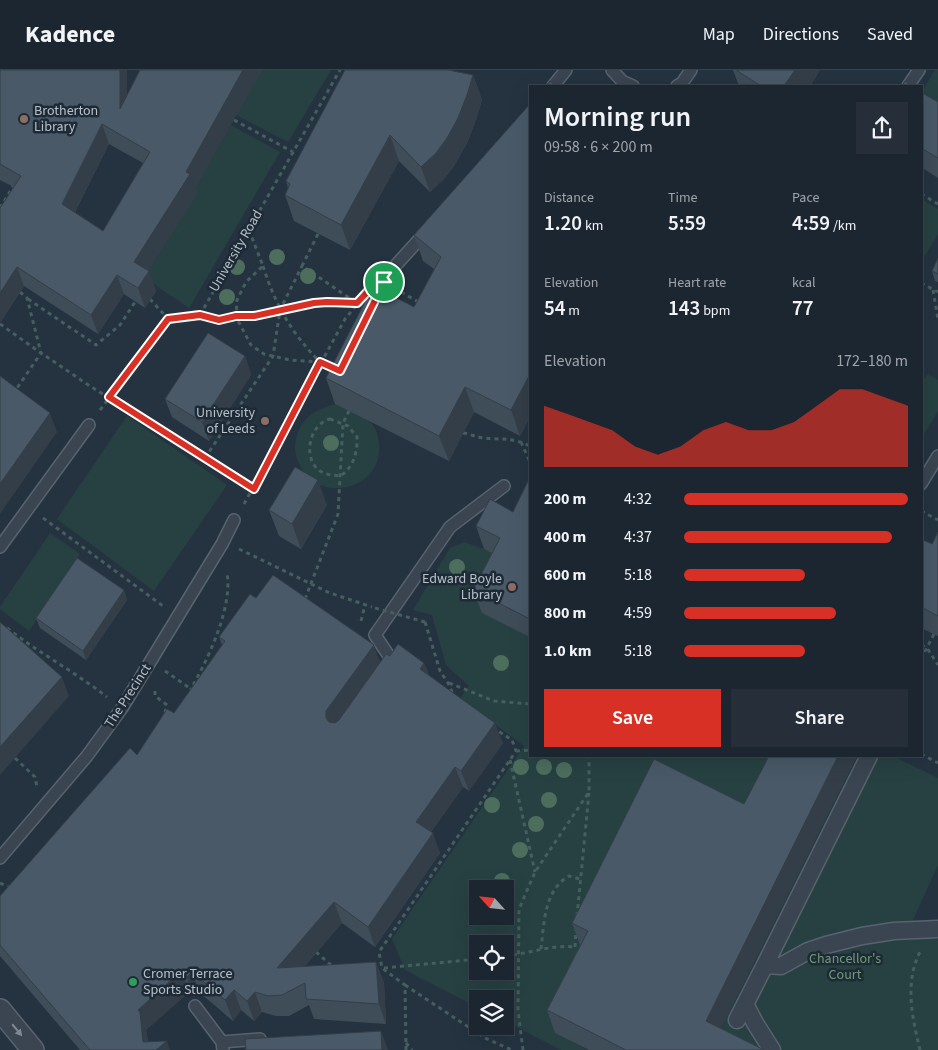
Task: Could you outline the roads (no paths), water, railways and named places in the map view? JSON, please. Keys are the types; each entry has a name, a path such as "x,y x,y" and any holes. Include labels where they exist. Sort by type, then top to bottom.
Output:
{"street":[{"path":"737,1020 870,757"},
{"path":"765,966 781,966 808,951 862,936 894,931 935,929"},
{"path":"745,1004 754,1023 772,1050"},
{"path":"0,1010 34,1050"}],"lane":[{"path":"554,85 566,70"},
{"path":"612,70 622,81 632,85"},
{"path":"679,85 691,70"},
{"path":"909,85 919,70"},
{"path":"396,265 436,222"},
{"path":"0,547 89,424"},
{"path":"923,481 938,456"},
{"path":"382,677 393,662 375,635 450,527 504,486"},
{"name":"The Precinct","path":"0,858 87,756 122,708 222,544 234,520"},
{"path":"195,1006 222,1046 269,1039"}],"place":[{"name":"Brotherton Library","path":"24,119"},
{"name":"University of Leeds","path":"265,421"},
{"name":"Edward Boyle Library","path":"512,587"},
{"name":"Cromer Terrace Sports Studio","path":"133,982"}],"park label":[{"name":"Chancellor's Court","path":"845,968"}]}
